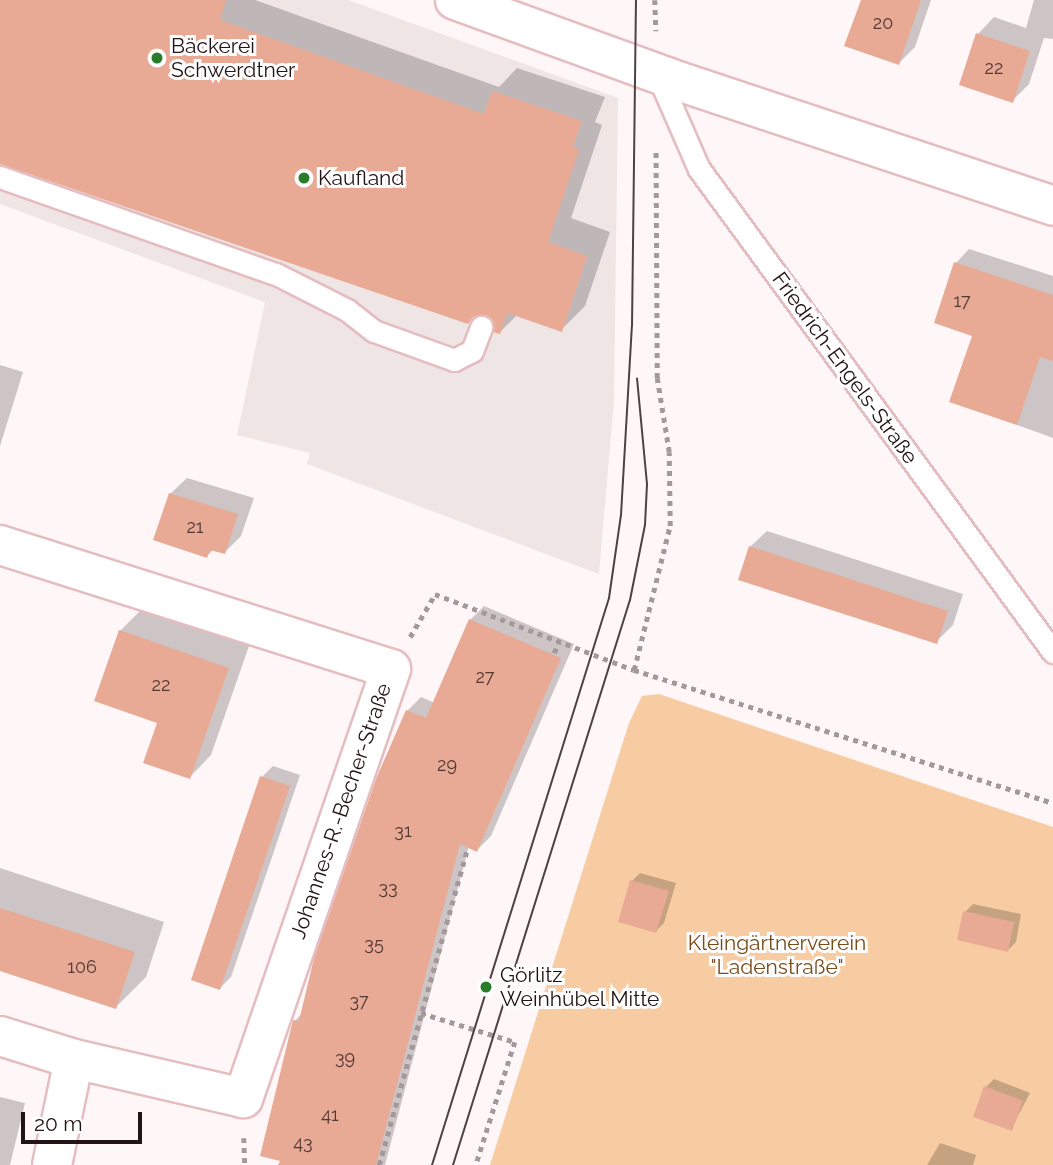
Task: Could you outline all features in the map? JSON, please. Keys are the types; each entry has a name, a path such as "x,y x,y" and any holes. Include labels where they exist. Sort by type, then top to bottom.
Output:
{"street":[{"path":"455,0 656,74 1053,206"},
{"name":"Johannes-R.-Becher-Straße","path":"0,545 391,669 243,1098 74,1059 0,1036"},
{"path":"52,1165 74,1059"}],"lane":[{"name":"Friedrich-Engels-Straße","path":"656,74 699,169 1053,652"},
{"path":"0,177 276,274 347,310 374,331 454,359 472,351 481,327"}],"path":[{"path":"655,0 656,74"},
{"path":"634,670 670,526 669,452 657,378 656,137"},
{"path":"391,669 435,594 634,670 1053,803"},
{"path":"554,653 559,642"},
{"path":"379,1165 467,850"},
{"path":"421,1013 514,1042 477,1165"}],"shaded area":[{"path":"0,0 348,0 618,98 614,401 599,574 307,464 310,453 237,435 265,302 0,204"}],"green space":[{"name":"Kleingärtnerverein \"Ladenstraße\"","path":"659,694 1053,827 1053,1165 490,1165 629,723 642,696"}],"building":[{"name":"Kaufland","path":"0,0 226,0 220,20 484,114 492,91 582,121 573,146 579,150 548,242 587,256 562,332 507,313 500,334 493,332 492,319 485,315 473,317 468,324 0,164"},
{"path":"861,0 921,0 899,65 844,46"},
{"path":"976,33 1030,51 1013,103 959,85"},
{"path":"954,262 1053,295 1053,361 1040,357 1017,425 949,402 972,336 934,323"},
{"path":"169,493 238,514 225,554 210,550 207,558 153,540"},
{"path":"749,546 948,611 937,644 738,580"},
{"path":"469,619 561,658 477,852 460,844 376,1165 278,1165 280,1161 260,1156 293,1020 299,1021 314,958 376,779 406,710 426,718"},
{"path":"119,630 229,668 190,779 143,763 157,723 94,701"},
{"path":"260,776 290,786 220,990 191,980"},
{"path":"630,880 669,891 656,933 618,922"},
{"path":"0,908 135,952 116,1009 0,971"},
{"path":"963,911 1014,922 1008,952 957,940"},
{"path":"984,1086 1023,1101 1012,1131 973,1117"}],"tram line":[{"path":"432,1165 609,598 621,515 632,326 636,0"},
{"path":"453,1165 630,600 645,525 647,484 637,378"}],"place":[{"name":"Bäckerei Schwerdtner","path":"157,58"},
{"name":"Kaufland","path":"304,178"},
{"name":"Görlitz Weinhübel Mitte","path":"486,987"}]}
